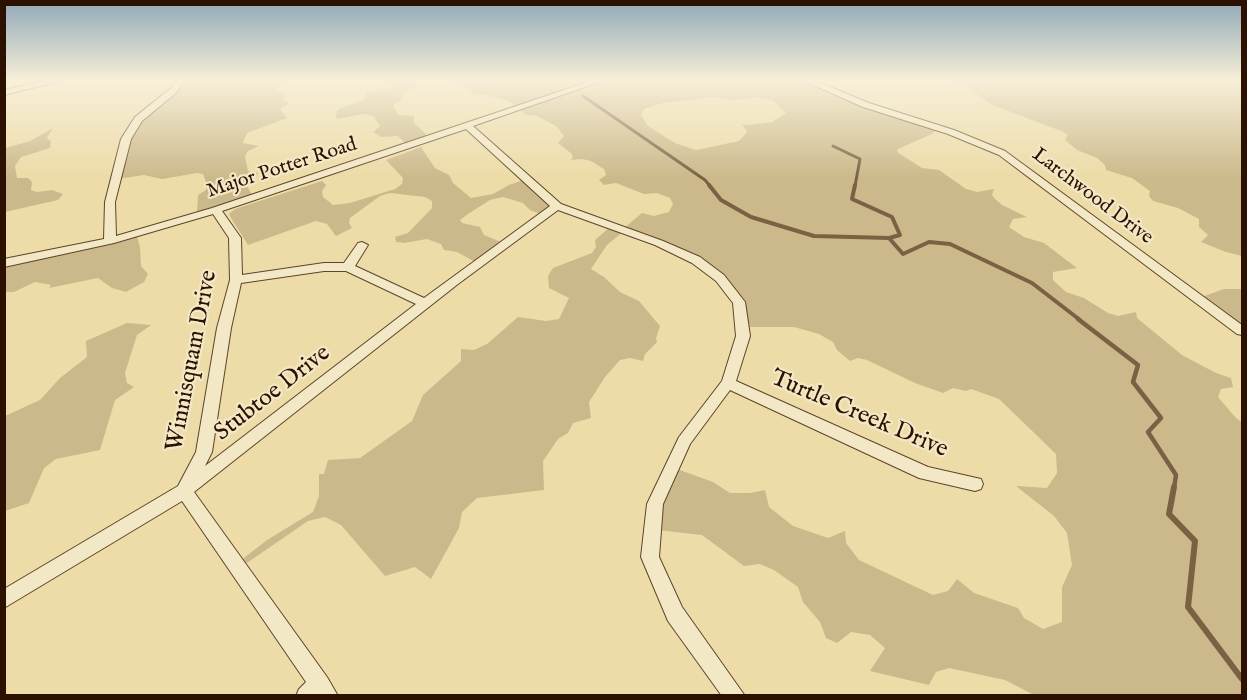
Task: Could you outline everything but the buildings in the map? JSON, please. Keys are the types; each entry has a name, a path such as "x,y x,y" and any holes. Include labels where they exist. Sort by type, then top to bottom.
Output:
{"street":[{"path":"110,241 110,202 126,139 138,119 146,113"},
{"name":"Major Potter Road","path":"4,263 110,241 216,210 504,113"},
{"name":"Larchwood Drive","path":"890,113 951,132 1002,153 1242,331"},
{"path":"467,125 558,206 658,243 696,260 720,278 739,302 743,336 728,383 684,441 655,504 650,557 675,614 735,696"},
{"name":"Stubtoe Drive","path":"4,599 184,491 426,304 558,206"},
{"name":"Winnisquam Drive","path":"184,491 204,452 224,328 236,280 235,238 216,210"},
{"path":"348,267 362,245"},
{"path":"236,280 324,267 348,267 426,304"},
{"name":"Turtle Creek Drive","path":"728,383 926,473 975,484"},
{"path":"184,491 318,692"}],"shaded area":[{"path":"148,113 283,113 287,118 247,133 243,143 259,146 248,151 245,156 248,171 258,173 247,186 252,195 197,212 198,195 206,190 207,185 203,174 162,179 144,175 117,179 137,122"},
{"path":"337,113 397,113 399,115 414,116 414,123 428,136 406,144 398,136 382,137 373,132 380,126 373,116 364,114 336,119"},
{"path":"523,113 642,113 641,115 648,126 675,143 696,150 739,141 747,132 742,124 772,122 786,113 890,113 938,128 932,134 898,149 897,152 922,168 939,170 966,189 977,192 994,189 992,195 1002,205 1027,217 1013,219 1009,227 1024,237 1044,243 1077,268 1053,272 1053,280 1066,292 1084,298 1108,313 1118,316 1136,312 1137,318 1182,355 1216,373 1231,378 1233,387 1221,389 1218,397 1242,422 1242,695 1034,695 1005,680 949,668 936,672 929,685 870,671 885,648 870,635 851,632 837,643 826,638 820,622 803,602 798,587 774,570 760,564 744,566 702,535 657,530 654,520 677,469 713,482 730,493 765,490 769,507 793,526 828,538 845,531 846,543 859,560 933,595 948,591 957,579 974,593 1018,608 1024,618 1043,629 1062,622 1062,587 1072,565 1067,533 1054,516 1016,486 1047,488 1057,473 1056,454 999,399 971,389 966,391 953,388 943,393 915,383 867,360 858,358 850,361 837,350 833,342 819,334 794,327 745,327 741,304 696,259 624,231 607,245 591,269 604,277 620,292 639,301 660,326 657,342 645,354 643,361 630,358 620,360 605,377 589,402 591,418 573,423 568,433 558,439 543,461 544,490 477,498 462,512 459,528 431,579 415,567 385,576 341,525 325,517 308,521 241,567 240,561 267,540 313,512 319,496 319,474 324,474 328,460 360,458 412,421 423,395 461,361 461,349 474,350 487,344 518,317 546,321 559,319 569,298 549,288 548,276 553,268 592,253 596,247 595,240 611,226 623,229 642,213 654,216 669,212 673,204 670,198 657,193 644,194 616,183 604,185 599,180 606,175 604,169 591,161 570,160 573,158 572,154 558,143 564,136 556,126 537,116"},
{"path":"1013,113 1242,113 1242,256 1201,242 1208,235 1199,227 1199,219 1178,208 1153,201 1149,196 1150,191 1132,178 1106,170 1105,165 1097,158 1077,150 1065,140 1068,135"},
{"path":"53,128 47,138 51,142 50,148 21,157 15,166 17,178 28,178 32,182 31,190 37,192 52,190 63,194 58,200 5,212 5,148 30,141"},
{"path":"421,147 435,168 449,175 453,183 471,198 493,194 527,179 558,206 543,215 530,210 523,203 503,197 490,200 468,214 460,220 462,223 480,227 484,235 506,244 477,263 457,252 444,250 441,244 427,239 396,242 395,237 408,233 432,208 432,201 425,197 390,193 380,196 350,218 349,223 352,228 336,236 327,224 316,221 248,245 229,214 235,209 322,181 326,185 322,191 323,197 333,205 350,203 395,189 402,184 403,178 386,160"},
{"path":"136,234 140,247 141,266 148,274 144,282 126,292 112,288 98,278 49,288 51,285 35,282 14,292 5,292 4,264"},
{"path":"1224,289 1242,289 1242,325 1238,326 1199,298"},
{"path":"127,323 151,325 137,335 125,373 127,383 134,387 115,400 100,450 56,459 44,468 29,503 5,511 5,416 40,400 60,378 87,357 86,341"}],"waterway":[{"path":"607,113 705,180 710,186"},
{"path":"833,146 860,159 855,186"},
{"path":"709,185 721,200 751,217 814,236 889,238"},
{"path":"855,185 852,199 892,217 900,235 889,238"},
{"path":"889,238 903,254 929,242 950,244 1032,283 1080,320"},
{"path":"1078,319 1138,365 1133,382 1161,418 1148,432 1176,475 1174,488"},
{"path":"1174,487 1169,514 1195,541 1188,607 1242,679"}]}
